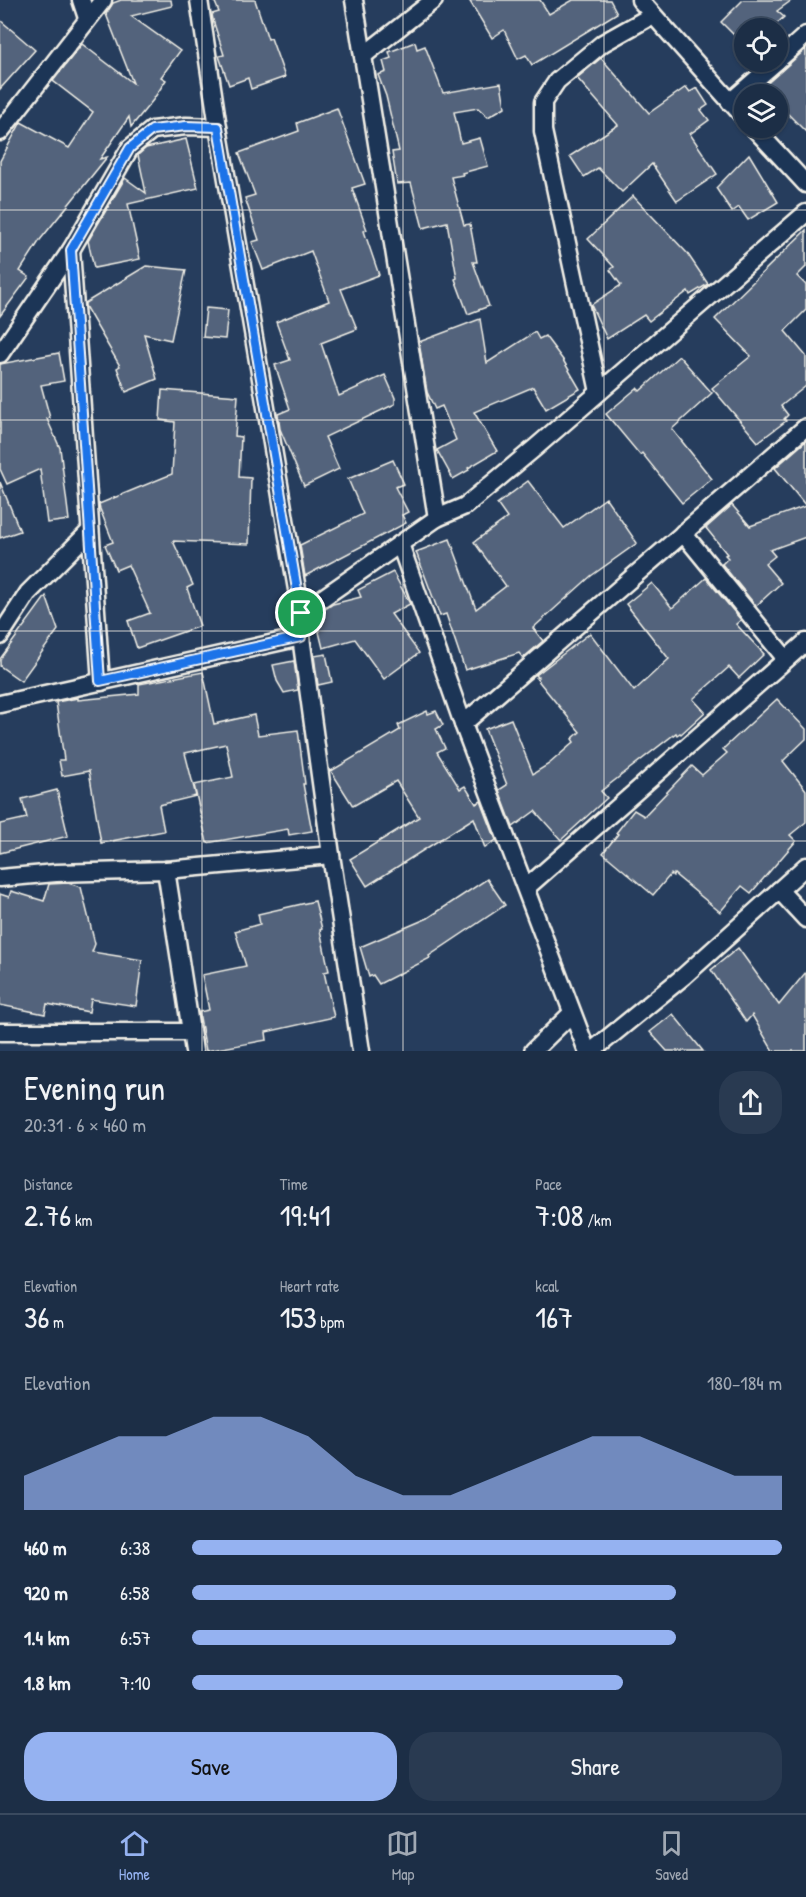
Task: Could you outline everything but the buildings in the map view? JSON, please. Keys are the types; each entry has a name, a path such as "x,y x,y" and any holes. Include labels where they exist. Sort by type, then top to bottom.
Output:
{"street":[{"path":"81,0 87,18"},
{"path":"0,132 103,0"},
{"path":"198,0 301,613 301,637 361,1051"},
{"path":"354,0 437,518"},
{"path":"363,56 434,0"},
{"path":"640,0 734,106"},
{"path":"599,392 543,131 543,102 557,81 603,43 653,15"},
{"path":"788,51 806,35"},
{"path":"730,102 764,72"},
{"path":"0,354 71,250 130,148 152,130 186,126 218,127"},
{"path":"763,138 806,184"},
{"path":"301,613 437,518 465,506 806,213"},
{"path":"71,250 100,681"},
{"path":"463,724 806,427"},
{"path":"0,636 28,593 90,531"},
{"path":"683,533 786,659"},
{"path":"400,544 463,724 587,1051"},
{"path":"0,704 301,637"},
{"path":"526,888 806,642"},
{"path":"0,878 56,873 166,870 331,855"},
{"path":"592,1051 684,976 806,866"},
{"path":"166,870 194,1051"},
{"path":"779,890 806,920"},
{"path":"533,1051 572,1012"},
{"path":"0,1032 191,1032"}],"route":[{"path":"186,126 218,127 301,613 301,637 100,681 71,250 130,148 152,130 186,126"}]}
